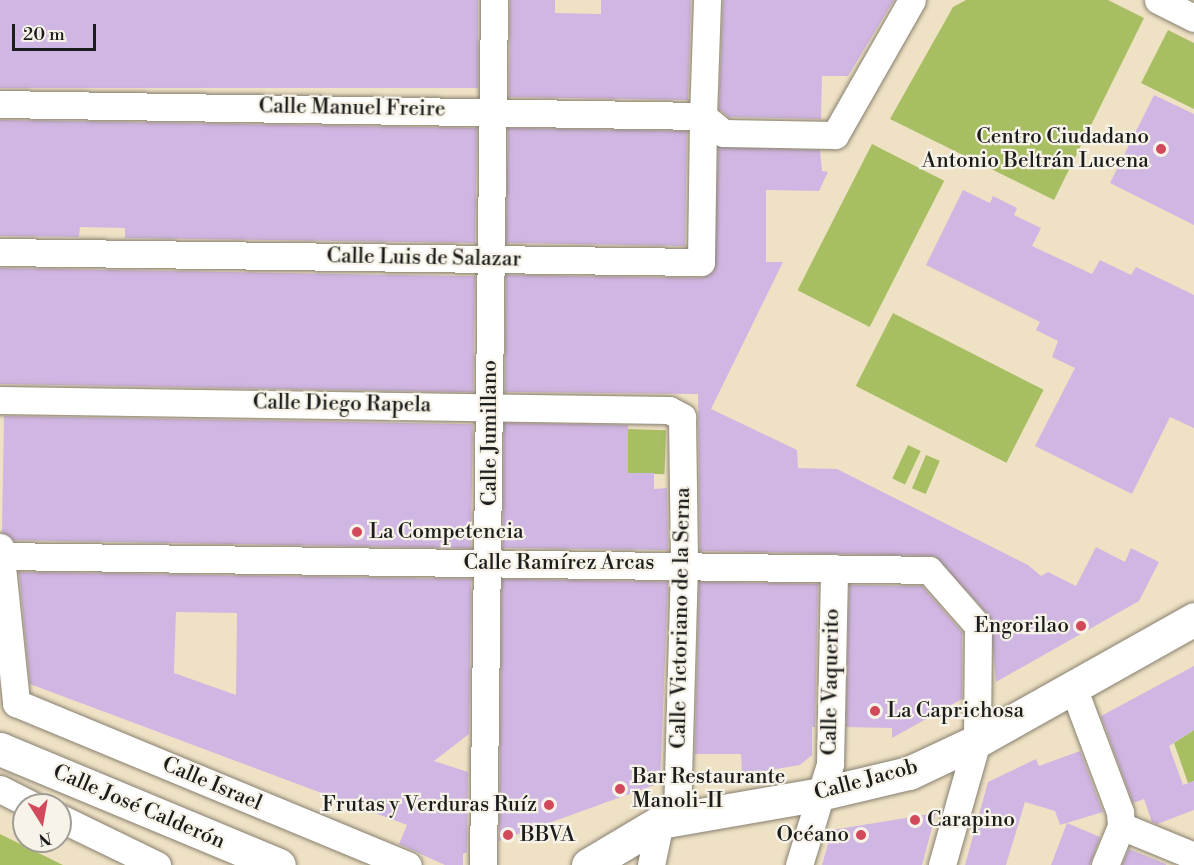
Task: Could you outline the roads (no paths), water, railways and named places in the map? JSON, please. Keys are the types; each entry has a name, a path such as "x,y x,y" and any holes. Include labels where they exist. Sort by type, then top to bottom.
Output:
{"street":[{"name":"Calle Jumillano","path":"483,865 490,563 490,260 494,0"},
{"path":"707,0 703,116 723,133 835,135 912,0"},
{"path":"1158,0 1194,18"},
{"name":"Calle Manuel Freire","path":"0,104 493,109 703,116"},
{"name":"Calle Luis de Salazar","path":"0,252 701,262 703,116"},
{"name":"Calle Diego Rapela","path":"0,400 669,410 682,417"},
{"name":"Calle Victoriano de la Serna","path":"651,865 668,820 684,564 682,417"},
{"name":"Calle Ramírez Arcas","path":"0,552 929,570 978,626 977,741 942,865"},
{"name":"Calle Israel","path":"0,552 16,702 408,865"},
{"name":"Calle Vaquerito","path":"799,865 830,764 834,568"},
{"name":"Calle Jacob","path":"588,865 668,820 820,794 909,773 977,741 1194,619"},
{"path":"1073,687 1120,812 1121,826 1106,865"},
{"name":"Calle José Calderón","path":"0,749 279,865"},
{"name":"Calle José Calderón","path":"72,824 157,865"},
{"path":"1121,826 1194,856"}],"place":[{"name":"Centro Ciudadano Antonio Beltrán Lucena","path":"1161,149"},
{"name":"La Competencia","path":"357,532"},
{"name":"Engorilao","path":"1081,626"},
{"name":"La Caprichosa","path":"875,711"},
{"name":"Bar Restaurante Manoli-II","path":"620,789"},
{"name":"Frutas y Verduras Ruíz","path":"549,805"},
{"name":"Carapino","path":"915,820"},
{"name":"BBVA","path":"508,835"},
{"name":"Océano","path":"861,835"}]}
